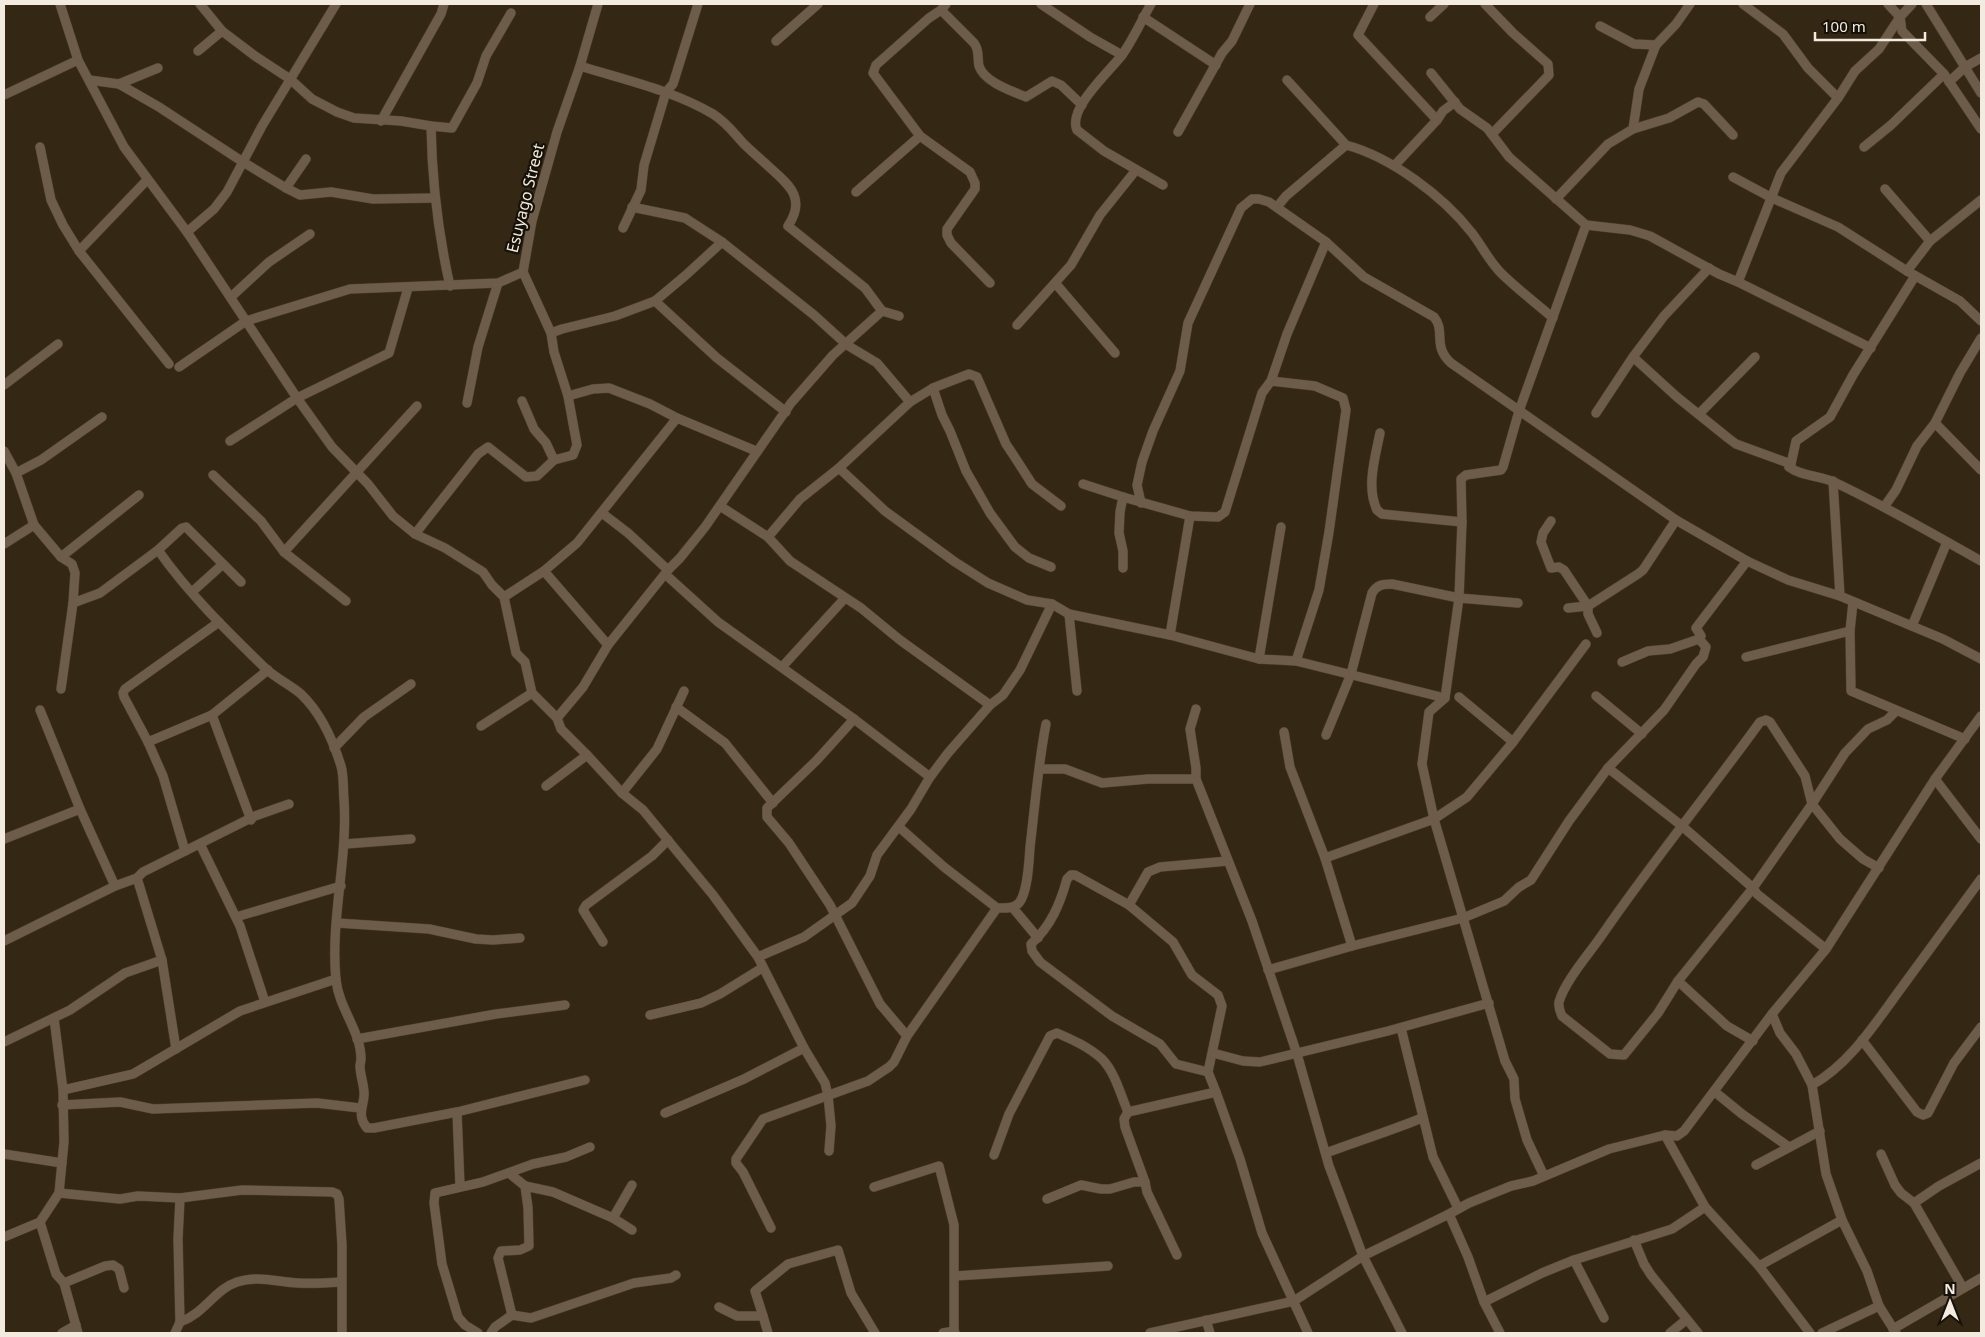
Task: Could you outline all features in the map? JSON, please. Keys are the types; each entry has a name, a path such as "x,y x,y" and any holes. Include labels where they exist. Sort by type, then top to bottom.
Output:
{"street":[{"path":"200,4 222,31 290,79 312,99 338,112 354,118 401,121 452,128 477,83 486,56 511,13"},
{"path":"187,232 214,209 222,199 290,79 336,4"},
{"path":"381,121 441,14 444,4"},
{"name":"Esuyago Street","path":"179,367 246,321 333,293 350,289 498,283 523,272 532,221 557,132 580,66 598,4"},
{"path":"623,228 641,190 644,164 666,92 673,84 698,4"},
{"path":"776,42 818,4"},
{"path":"1041,4 1090,37 1122,55"},
{"path":"1151,4 1122,55 1096,83 1075,120 1077,130 1104,151 1163,184"},
{"path":"1178,132 1222,53 1232,41 1250,4"},
{"path":"1374,4 1358,35 1437,120"},
{"path":"1430,17 1444,4"},
{"path":"1485,4 1513,33 1548,64 1550,69 1549,75 1492,134"},
{"path":"1633,129 1642,80 1656,44 1676,24 1690,4"},
{"path":"1743,4 1783,34 1808,68 1838,98"},
{"path":"1888,4 1900,17 1902,31 1947,78 1981,129"},
{"path":"1738,282 1772,198 1776,181 1781,173 1838,98 1855,71 1878,49 1900,17 1912,4"},
{"path":"1926,4 1981,93"},
{"path":"63,5 78,60 124,147 146,180 187,232 297,398 332,447 368,484 393,516 415,534 445,548 483,572 504,597 516,653 525,662 532,693 557,718 561,729 588,755 622,793 643,810 718,902 758,957 762,968 824,1083 828,1095 831,1126 829,1151"},
{"path":"990,283 951,243 947,235 947,230 974,189 974,177 970,172 920,136 875,78 873,69 929,18 944,7 978,48 979,66 992,82 1026,97 1052,81 1061,85 1082,105"},
{"path":"1143,17 1216,65"},
{"path":"1600,26 1634,44 1656,44"},
{"path":"198,51 222,31"},
{"path":"1885,39 1902,31"},
{"path":"1864,147 1947,78 1981,58"},
{"path":"4,95 78,60"},
{"path":"580,66 666,92 714,115 734,131 742,142 792,188 797,207 795,215 788,226 865,288 882,311 899,316"},
{"path":"119,84 158,68"},
{"path":"1431,73 1464,113 1487,128 1508,157 1586,225 1630,230 1650,236 1718,274 1738,282 1871,348"},
{"path":"89,80 119,84 160,107 243,162 300,195 331,192 373,199 435,198"},
{"path":"1287,80 1346,145 1359,148 1395,165 1424,187 1461,220 1501,272 1553,318"},
{"path":"1395,165 1443,111 1456,102"},
{"path":"1556,199 1608,144 1633,129 1669,118 1698,102 1704,104 1733,135"},
{"path":"431,126 435,198 440,241 450,286"},
{"path":"856,192 920,136"},
{"path":"1277,207 1286,196 1346,145"},
{"path":"40,147 51,200 63,225 79,251 169,364"},
{"path":"286,188 306,159"},
{"path":"1017,325 1056,284 1077,257 1100,215 1136,170"},
{"path":"1733,177 1772,198 1838,227 1911,274 1960,301 1981,321"},
{"path":"79,251 146,180"},
{"path":"1885,189 1930,241"},
{"path":"1141,503 1137,485 1142,462 1153,431 1180,371 1184,338 1193,310 1210,278 1241,208 1252,199 1259,199 1277,207 1326,242 1364,277 1434,317 1438,322 1439,345 1443,356 1676,520 1747,561 1788,580 1840,596 1943,639 1981,660"},
{"path":"1981,200 1930,241 1871,348 1853,375 1830,417 1796,441 1789,467 1794,471 1833,481 1981,561"},
{"path":"632,207 685,218 722,242 821,321 846,345 876,363 910,402"},
{"path":"1544,1176 1527,1140 1515,1100 1514,1079 1505,1061 1434,819 1422,764 1422,755 1429,712 1445,698 1458,598 1462,522 1461,478 1466,475 1501,470 1519,410 1586,225"},
{"path":"231,297 269,262 310,234"},
{"path":"551,333 615,316 655,301 722,242"},
{"path":"1083,484 1141,503 1190,516 1218,517 1225,512 1262,393 1271,381 1287,334 1326,242"},
{"path":"1596,414 1633,357 1664,316 1708,268"},
{"path":"415,534 478,454 488,447 526,477 537,476 554,460 573,455 577,445 568,396 554,352 551,333 523,272"},
{"path":"467,403 478,348 498,283"},
{"path":"1056,284 1115,353"},
{"path":"230,441 297,398 389,353 408,288"},
{"path":"655,301 717,358 786,412"},
{"path":"557,718 583,687 608,645 720,506 756,451 814,376 882,311"},
{"path":"1884,507 1896,490 1917,446 1935,423 1964,366 1981,338"},
{"path":"4,385 58,344"},
{"path":"1633,357 1677,397 1736,444 1791,464"},
{"path":"1699,414 1755,357"},
{"path":"768,536 800,499 839,468 910,402 933,388 969,374 978,377 1006,444 1032,484 1060,506"},
{"path":"1271,381 1315,386 1343,398 1346,410 1319,590 1296,661"},
{"path":"568,396 593,389 609,388 756,451"},
{"path":"933,388 942,415 966,471 990,513 1014,547 1029,558 1051,567"},
{"path":"522,401 534,429 546,443 554,460"},
{"path":"284,552 417,406"},
{"path":"16,473 41,460 102,416"},
{"path":"504,597 544,571 577,543 677,418"},
{"path":"1935,423 1981,470"},
{"path":"1380,434 1372,476 1372,492 1377,510 1382,514 1462,522"},
{"path":"4,451 16,473 34,525 61,557 72,564 74,569 73,603 61,689"},
{"path":"839,468 885,511 955,562 988,583 1027,600 1052,604 1069,614 1170,635 1259,659 1296,661 1445,698"},
{"path":"213,475 261,521 284,552 346,601"},
{"path":"1833,481 1840,596"},
{"path":"61,557 139,495"},
{"path":"1122,497 1119,533 1123,551 1123,568"},
{"path":"720,506 768,536 790,561 845,598 990,705"},
{"path":"602,513 628,533 718,622 854,719 930,777"},
{"path":"1170,635 1190,516"},
{"path":"1568,608 1588,606 1643,570 1676,520"},
{"path":"1551,521 1543,533 1541,542 1551,568 1559,567 1564,570 1588,606 1588,614 1597,633"},
{"path":"4,544 34,525"},
{"path":"1259,659 1281,527"},
{"path":"73,603 100,593 158,550 182,528 186,528 241,582"},
{"path":"1912,626 1948,542"},
{"path":"158,550 172,570 218,622 268,670 302,696 312,707 324,725 342,769 345,844 336,923 336,979 340,1003 346,1011 358,1040 364,1095 360,1108 363,1123 367,1128 457,1112 585,1080"},
{"path":"1268,970 1352,946 1463,918 1504,901 1519,886 1531,880 1569,821 1608,768 1664,710 1703,657 1706,647 1699,639 1701,636 1696,628 1747,561"},
{"path":"192,592 223,564"},
{"path":"544,571 608,645"},
{"path":"1326,735 1351,674 1372,593 1376,587 1383,584 1392,584 1458,598 1518,602"},
{"path":"782,667 845,598"},
{"path":"1853,602 1850,631 1851,691 1965,739"},
{"path":"758,957 804,937 852,903 870,876 877,855 899,827 930,777 948,753 990,705 1003,695 1020,670 1052,604"},
{"path":"1069,614 1077,691"},
{"path":"185,851 165,782 148,742 123,693 125,689 218,622"},
{"path":"1746,657 1850,631"},
{"path":"1622,662 1648,651 1670,649 1699,639"},
{"path":"1325,858 1434,819 1467,797 1514,742 1586,644"},
{"path":"148,742 212,715 268,670"},
{"path":"334,748 364,717 411,684"},
{"path":"622,793 657,749 684,690"},
{"path":"481,726 532,693"},
{"path":"1596,696 1642,734"},
{"path":"1459,697 1514,742"},
{"path":"676,707 725,743 773,803"},
{"path":"1196,709 1190,729 1196,779 1252,921 1297,1054 1326,1153 1363,1256 1402,1333"},
{"path":"40,710 80,809 115,886"},
{"path":"1878,868 1863,859 1840,839 1812,804 1805,776 1770,722 1766,720 1760,722 1716,783 1631,892 1569,981 1559,1002 1562,1016 1610,1054 1624,1055 1658,1013 1678,981 1753,888 1812,804 1842,757 1860,735 1886,720 1896,711"},
{"path":"212,715 251,820"},
{"path":"1150,1333 1294,1300 1363,1256 1458,1208 1500,1190 1533,1181 1609,1149 1665,1135 1677,1136 1684,1131 1772,1014 1826,949 1935,779 1981,716"},
{"path":"854,719 816,761 767,808 767,817 789,844 830,905 880,1004 907,1036"},
{"path":"899,827 944,867 997,908 1013,908 1023,895 1046,724"},
{"path":"1284,732 1290,767 1325,858 1352,946"},
{"path":"546,786 588,755"},
{"path":"1608,768 1682,826 1758,894 1826,949"},
{"path":"1040,769 1065,769 1102,783 1148,779 1196,779"},
{"path":"1935,779 1981,838"},
{"path":"4,941 115,886 137,878 143,872 256,816 289,804"},
{"path":"4,839 80,809"},
{"path":"345,844 411,839"},
{"path":"603,942 583,910 586,905 652,856 668,840"},
{"path":"200,844 236,917 266,1002"},
{"path":"1129,905 1148,872 1153,869 1160,866 1228,861"},
{"path":"1208,1072 1176,1064 1160,1044 1112,1016 1040,962 1032,951 1031,944 1038,938 1056,912 1067,879 1071,875 1075,875 1129,905 1173,942 1192,975 1218,995 1222,1006 1208,1072 1240,1159 1262,1233 1308,1333"},
{"path":"137,878 162,960 176,1049"},
{"path":"1812,1085 1824,1079 1839,1066 1862,1040 1981,879"},
{"path":"236,917 341,886"},
{"path":"771,1228 743,1172 736,1163 736,1159 763,1119 868,1081 889,1067 894,1062 907,1036 997,908"},
{"path":"1013,908 1038,938"},
{"path":"336,923 429,929 476,940 520,938"},
{"path":"4,1042 70,1010 125,973 162,960"},
{"path":"650,1015 701,1004 762,968"},
{"path":"63,1090 133,1074 232,1015 336,979"},
{"path":"1678,981 1727,1026 1753,1041"},
{"path":"1213,1053 1251,1062 1297,1054 1401,1028 1489,1003"},
{"path":"358,1040 496,1014 565,1005"},
{"path":"1772,1014 1780,1033 1796,1054 1812,1085 1826,1174 1842,1220 1866,1271 1879,1306 1894,1331 1981,1278"},
{"path":"4,1237 40,1222 59,1193 64,1142 63,1090 54,1018"},
{"path":"1862,1040 1917,1112 1923,1114 1928,1113 1954,1063 1981,1027"},
{"path":"1401,1028 1433,1157 1458,1208"},
{"path":"994,1155 1009,1114 1050,1036 1057,1033 1087,1047 1103,1060 1110,1070 1128,1112"},
{"path":"665,1112 744,1080 804,1048"},
{"path":"1177,1255 1147,1192 1124,1119 1128,1112 1216,1092"},
{"path":"1714,1092 1789,1147"},
{"path":"62,1105 120,1102 153,1109 317,1103 360,1108"},
{"path":"457,1112 460,1186"},
{"path":"1326,1153 1422,1118"},
{"path":"1756,1165 1820,1131"},
{"path":"1665,1135 1705,1206 1759,1266 1810,1333"},
{"path":"478,1333 463,1329 458,1317 442,1264 434,1203 435,1193 476,1184 533,1164 566,1157 590,1147"},
{"path":"4,1154 62,1163"},
{"path":"1881,1154 1901,1193 1914,1203 1963,1288"},
{"path":"1914,1203 1939,1186 1981,1163"},
{"path":"874,1187 939,1166 954,1225 954,1332 943,1333"},
{"path":"509,1174 525,1186 554,1192 613,1218 632,1230"},
{"path":"1047,1199 1075,1186 1087,1185 1101,1189 1110,1189 1143,1178"},
{"path":"613,1218 632,1185"},
{"path":"512,1315 498,1258 501,1251 520,1250 529,1246 528,1208 525,1186"},
{"path":"59,1193 111,1199 138,1196 180,1198 254,1190 332,1192 337,1194 339,1199 342,1246 342,1333"},
{"path":"174,1333 180,1322 178,1239 180,1198"},
{"path":"1484,1302 1542,1273 1574,1260 1672,1229 1705,1206"},
{"path":"1449,1214 1468,1257 1484,1302 1500,1333"},
{"path":"1759,1266 1842,1220"},
{"path":"40,1222 56,1274 64,1283 77,1329 62,1333"},
{"path":"1634,1240 1651,1275 1698,1333"},
{"path":"768,1333 755,1291 788,1264 838,1250 851,1293 874,1333"},
{"path":"1574,1260 1604,1318"},
{"path":"64,1283 105,1266 113,1265 119,1268 124,1288"},
{"path":"954,1276 1108,1266"},
{"path":"491,1333 495,1327 512,1315 530,1318 634,1283 671,1278 676,1275"},
{"path":"180,1322 195,1316 225,1288 237,1282 269,1278 302,1283 341,1282"},
{"path":"1822,1333 1879,1306"},
{"path":"719,1307 737,1316 763,1316"},
{"path":"1206,1320 1210,1333"},
{"path":"1670,1333 1686,1320"}]}
